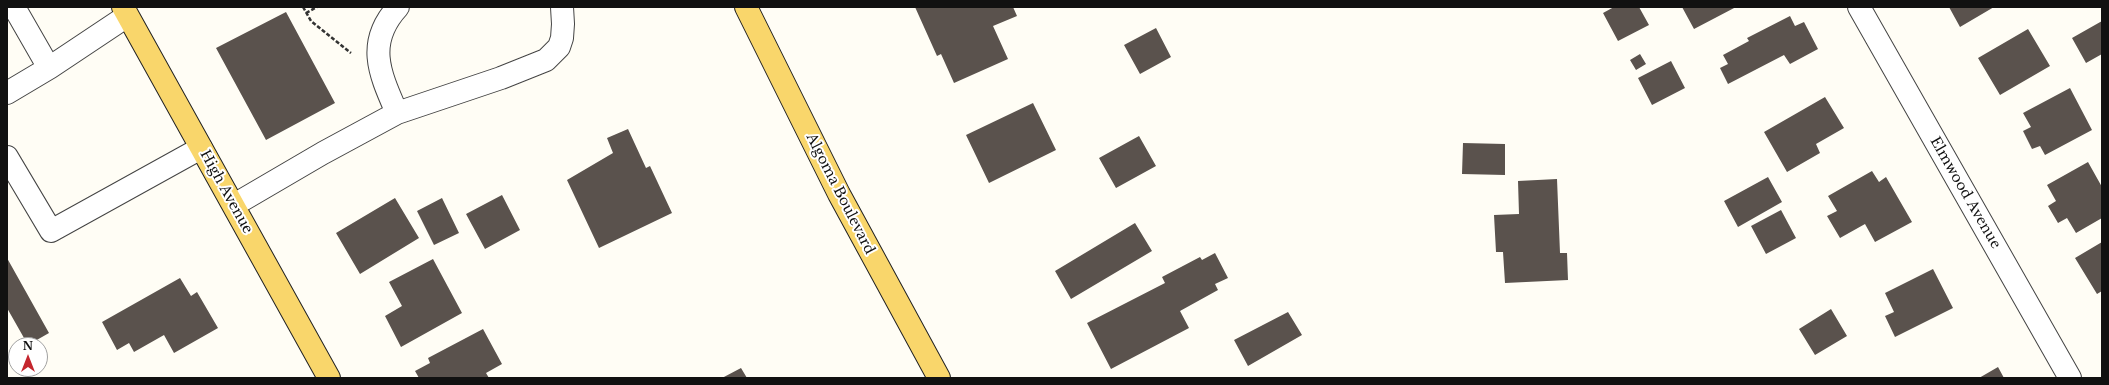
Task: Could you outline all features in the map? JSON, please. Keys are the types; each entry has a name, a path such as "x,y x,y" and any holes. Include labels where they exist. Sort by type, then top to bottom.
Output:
{"main road":[{"name":"Algoma Boulevard","path":"746,7 839,194 939,378"},
{"name":"High Avenue","path":"125,11 329,378"}],"street":[{"path":"14,7 50,68"},
{"path":"397,113 379,67 378,51 385,23 398,7"},
{"path":"234,205 323,153 397,113 501,78 546,60 559,47 562,38 564,24 562,7"},
{"name":"Elmwood Avenue","path":"1859,7 2070,378"},
{"path":"7,93 50,68 125,11"},
{"path":"7,157 51,230 201,148"}],"path":[{"path":"303,7 311,21 336,43 361,60 379,67"},
{"path":"306,13 317,7"}],"building":[{"path":"915,7 1013,7 1017,16 993,26 1008,59 954,83 941,54 937,56"},
{"path":"1614,7 1639,7 1649,25 1618,41 1603,13"},
{"path":"1682,7 1736,7 1694,29"},
{"path":"1949,7 1994,7 1960,27"},
{"path":"286,12 335,103 266,140 216,48"},
{"path":"1790,16 1795,26 1804,22 1818,49 1790,64 1784,55 1728,84 1720,68 1728,64 1723,55 1749,41 1747,38"},
{"path":"2102,21 2102,54 2086,63 2072,38"},
{"path":"1156,28 1171,57 1140,74 1124,45"},
{"path":"2028,29 2050,66 2000,95 1978,58"},
{"path":"1640,54 1646,64 1636,70 1630,60"},
{"path":"1671,61 1685,88 1652,105 1638,78"},
{"path":"2070,88 2092,130 2045,155 2040,146 2032,149 2023,131 2031,127 2023,113"},
{"path":"1825,97 1844,128 1816,144 1820,153 1787,172 1764,132"},
{"path":"1033,103 1056,150 989,183 966,135"},
{"path":"628,129 646,168 650,166 672,213 599,248 567,180 613,153 607,138"},
{"path":"1139,136 1156,166 1116,188 1099,158"},
{"path":"1463,143 1505,144 1505,175 1462,174"},
{"path":"2088,162 2102,187 2102,218 2076,233 2067,218 2058,223 2048,206 2056,201 2047,185"},
{"path":"1872,171 1879,182 1886,177 1912,222 1875,242 1865,224 1840,238 1827,216 1837,211 1828,196"},
{"path":"1768,177 1782,202 1738,227 1724,201"},
{"path":"1557,179 1560,253 1567,253 1568,280 1505,283 1503,252 1496,252 1494,215 1519,214 1518,181"},
{"path":"502,195 520,230 485,249 466,214"},
{"path":"395,198 419,238 360,274 336,233"},
{"path":"442,198 459,233 434,245 417,211"},
{"path":"1781,210 1796,238 1766,254 1751,226"},
{"path":"1135,223 1152,251 1071,299 1055,271"},
{"path":"2102,242 2102,291 2097,294 2075,258"},
{"path":"1215,253 1228,278 1215,284 1218,290 1180,311 1189,328 1111,369 1087,323 1165,283 1162,277 1200,257 1202,260"},
{"path":"7,258 49,333 42,337 23,337 7,308"},
{"path":"433,259 462,313 401,347 385,316 402,306 389,282"},
{"path":"1933,269 1953,308 1895,337 1885,316 1894,312 1885,293"},
{"path":"180,278 191,296 197,292 218,328 174,353 164,335 134,352 129,343 117,350 102,322"},
{"path":"1831,309 1847,336 1815,355 1799,329"},
{"path":"1288,312 1302,335 1248,366 1234,340"},
{"path":"483,329 502,364 486,373 489,378 419,378 415,371 430,363 428,358"},
{"path":"1998,367 2004,378 1979,378"},
{"path":"741,368 747,378 722,378"}]}
